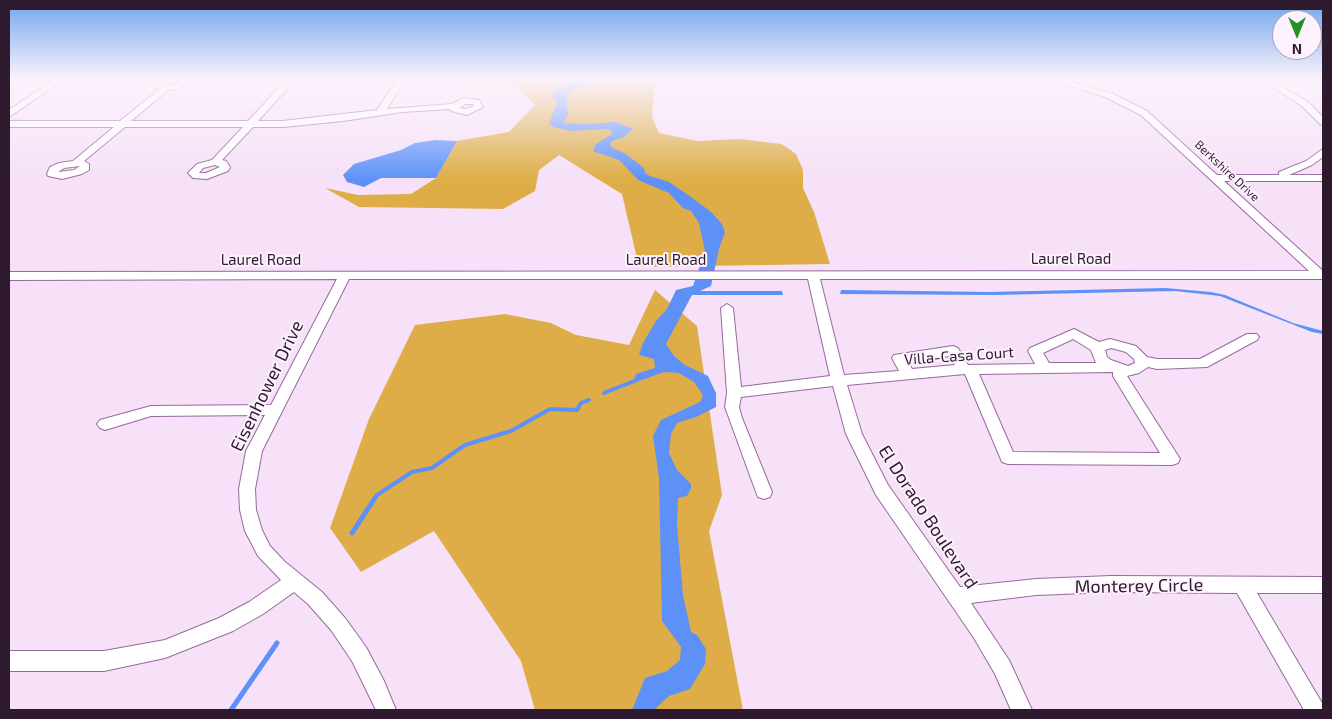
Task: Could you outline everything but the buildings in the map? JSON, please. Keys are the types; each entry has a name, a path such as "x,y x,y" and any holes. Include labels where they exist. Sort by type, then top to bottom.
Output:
{"street":[{"path":"77,162 136,113"},
{"path":"215,162 261,113"},
{"path":"9,124 251,124 312,122 376,113"},
{"name":"Berkshire Drive","path":"1142,113 1322,275"},
{"path":"1270,178 1300,168 1323,152"},
{"path":"1213,178 1323,178"},
{"name":"Laurel Road","path":"9,276 1322,275"},
{"name":"El Dorado Boulevard","path":"813,276 850,425 866,461 882,490 956,596 1002,667 1022,710"},
{"name":"Eisenhower Drive","path":"344,277 254,451 246,489 248,510 254,531 264,551 278,567 315,598 338,624 359,654 386,710"},
{"path":"727,308 734,393 732,407 764,492"},
{"path":"1045,368 1035,351 1074,333 1099,348"},
{"path":"1099,348 1110,343 1124,346 1136,352 1142,361 1156,364 1202,364 1252,337"},
{"path":"908,376 899,358 953,351 967,369 1008,458 1172,459 1116,368 1101,359 1098,354 1099,348"},
{"name":"Villa-Casa Court","path":"734,393 813,382 908,376 967,369 1116,368 1127,371 1139,368 1142,361"},
{"path":"105,424 151,411 275,410"},
{"path":"9,661 104,661 136,657 165,650 226,626 295,581"},
{"name":"Monterey Circle","path":"956,596 1036,587 1112,584 1323,585"},
{"path":"1242,585 1315,710"}],"shaded area":[{"path":"528,113 652,113 652,117 659,133 697,141 740,139 782,144 796,154 803,170 803,188 814,212 830,264 639,267 622,194 559,155 539,170 535,191 503,209 359,207 325,188 358,195 411,194 436,178 457,141 509,132"},
{"path":"655,290 697,326 722,495 709,531 743,710 535,710 521,661 434,531 361,572 330,528 369,419 415,325 505,314 551,323 576,335 629,345"}],"water":[{"path":"553,113 568,113 564,123 616,122 633,129 624,137 612,141 610,144 612,148 623,152 644,168 645,173 669,182 691,197 711,212 722,224 725,232 719,249 711,286 700,291 782,291 783,295 692,295 666,344 674,356 685,365 708,376 716,393 716,407 696,417 677,423 671,434 669,453 677,470 691,484 687,496 678,498 677,525 683,595 691,632 697,635 706,649 705,664 690,689 669,696 654,710 632,710 645,678 667,671 680,660 681,647 662,621 659,478 653,436 661,420 700,402 703,395 694,382 679,373 664,372 633,383 636,374 655,368 654,359 639,355 643,343 656,321 667,309 676,290 693,286 705,251 699,223 691,211 683,208 669,193 638,180 619,160 593,151 596,144 612,134 612,131 608,129 571,131 553,127 549,123"},
{"path":"435,140 457,141 436,178 381,178 364,187 347,182 343,175 354,164 401,150 415,143"},
{"path":"1165,288 1225,295 1293,323 1323,331 1323,334 1312,332 1220,296 1175,291 995,295 840,294 841,290 988,292"}],"waterway":[{"path":"604,393 637,380"},
{"path":"374,499 377,495 412,472 432,468 465,445 511,431 550,409 577,410 581,403 589,400"},
{"path":"352,533 375,498"},
{"path":"231,710 277,643"}]}
